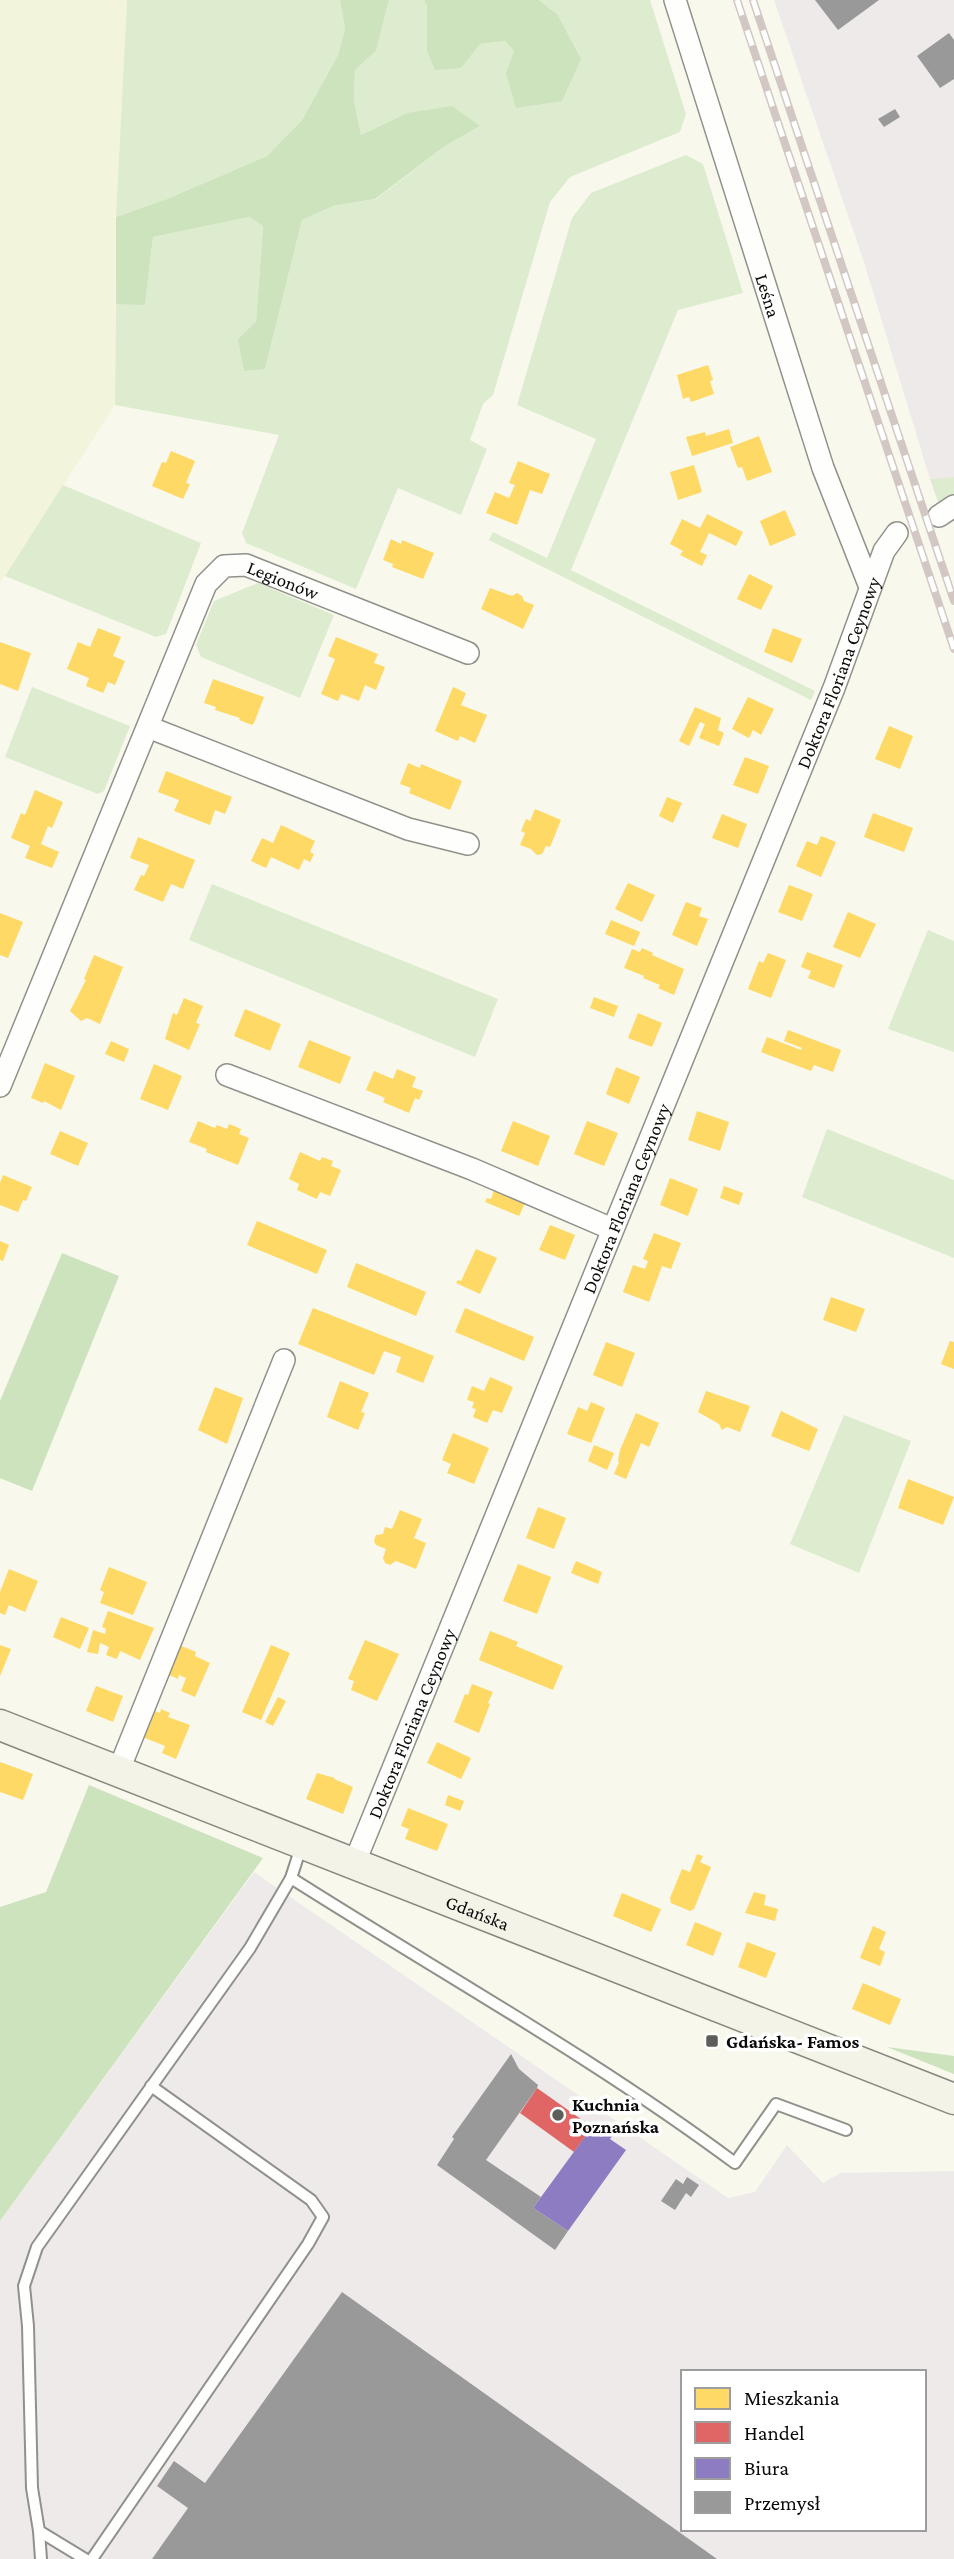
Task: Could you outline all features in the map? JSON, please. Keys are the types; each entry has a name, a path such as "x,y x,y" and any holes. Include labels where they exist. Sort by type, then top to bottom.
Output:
{"main road":[{"name":"Gdańska","path":"0,1725 954,2099"}],"street":[{"name":"Leśna","path":"675,0 823,468 870,587"},
{"name":"Doktora Floriana Ceynowy","path":"354,1864 834,688 884,551 897,533"},
{"name":"Legionów","path":"0,1086 206,584 224,566 246,565 468,653"},
{"path":"148,727 408,829 468,844"},
{"path":"228,1075 472,1169 612,1229"},
{"path":"118,1772 284,1360"}],"lane":[{"path":"41,2559 32,2488 28,2326 24,2286 37,2248 250,1948 291,1878 302,1844"},
{"path":"291,1878 533,2026 735,2162 776,2104 846,2130"},
{"path":"92,2559 309,2244 323,2217 311,2200 151,2086"},
{"path":"39,2531 85,2559"}],"shaded area":[{"path":"774,0 954,0 954,478 930,479 863,259"},
{"path":"254,1872 728,2198 755,2192 787,2145 823,2183 840,2173 954,2171 954,2559 0,2559 0,2221"}],"green space":[{"path":"0,0 127,0 116,217 115,405 0,583"},
{"path":"127,0 340,0 345,29 338,55 302,120 267,156 167,199 116,217"},
{"path":"340,0 389,0 376,51 355,70 354,101 361,135 407,113 452,106 480,126 445,146 375,199 333,206 302,220 265,369 244,371 238,339 256,322 263,226 249,217 153,237 145,305 116,304 116,217 167,199 267,156 302,120 338,55 345,29"},
{"path":"389,0 424,0 427,6 427,51 460,68 480,44 505,41 515,51 507,73 557,14 539,0 650,0 686,114 680,132 570,177 550,202 493,395 483,404 470,440 487,449 461,515 398,488 356,589 246,543 242,533 279,435 115,405 116,304 145,304 153,237 249,217 263,226 256,322 265,369 302,220 333,206 376,199 445,146 480,126 407,113 361,135 354,101 355,70 376,51"},
{"path":"424,0 539,0 557,14 581,59 562,101 516,108 506,73 514,51 505,41 480,44 461,68 435,70 427,51 427,6"},
{"path":"686,155 703,164 743,293 678,310 571,570 815,691 811,700 489,540 493,532 547,558 596,439 517,405 572,218 591,193"},
{"path":"954,477 954,496 938,502 930,479"},
{"path":"63,485 201,543 166,634 156,637 5,576"},
{"path":"258,583 334,615 300,698 201,657 196,645 214,601"},
{"path":"32,687 130,726 104,791 98,794 5,757"},
{"path":"212,884 498,999 475,1057 189,940"},
{"path":"928,930 954,941 954,1052 888,1029"},
{"path":"827,1129 954,1180 954,1258 802,1197"},
{"path":"62,1253 119,1276 32,1491 0,1478 0,1401"},
{"path":"844,1415 911,1441 859,1573 790,1544"},
{"path":"89,1785 263,1858 0,2221 0,1907 46,1892"},
{"path":"887,2047 954,2056 954,2074"}],"building: Mieszkania":[{"path":"708,365 714,394 691,402 689,397 683,399 677,375"},
{"path":"729,429 733,443 692,456 686,437 705,432 706,436"},
{"path":"759,436 772,472 747,481 742,467 738,468 730,447"},
{"path":"171,451 195,461 186,483 190,484 183,499 152,486 162,462 166,463"},
{"path":"518,461 550,474 542,494 530,490 517,525 486,513 495,492 509,498 515,485 509,483"},
{"path":"694,465 702,492 678,500 670,472"},
{"path":"785,510 796,535 770,546 760,521"},
{"path":"707,514 743,532 736,546 709,533 700,552 707,555 702,566 680,555 683,551 670,544 682,519 700,528"},
{"path":"391,539 401,544 402,540 434,553 423,579 392,567 393,564 383,560"},
{"path":"749,574 773,586 761,610 737,599"},
{"path":"490,588 512,596 517,593 524,601 534,605 523,629 481,609"},
{"path":"98,628 121,637 113,656 125,661 115,685 108,682 103,693 86,686 89,678 67,669 78,642 90,647"},
{"path":"773,628 802,639 792,663 764,652"},
{"path":"336,637 378,654 374,663 385,667 376,690 365,685 359,701 341,694 338,701 321,694 335,659 328,656"},
{"path":"0,642 31,653 18,691 0,684"},
{"path":"213,679 264,697 252,725 204,703"},
{"path":"453,687 466,693 461,705 487,715 475,743 460,736 458,741 435,731"},
{"path":"748,697 774,709 761,735 753,730 749,738 732,729"},
{"path":"695,707 721,718 718,730 724,733 719,746 699,738 705,724 700,722 689,746 679,741"},
{"path":"889,726 913,736 900,769 875,759"},
{"path":"745,757 769,766 758,794 733,785"},
{"path":"408,763 420,768 421,764 462,781 450,810 409,793 411,788 400,784"},
{"path":"166,771 232,797 225,814 215,810 210,825 174,811 179,800 158,792"},
{"path":"35,790 63,802 52,828 48,826 41,844 59,852 52,868 25,858 30,846 11,838 21,813 25,815"},
{"path":"667,797 682,803 673,823 659,816"},
{"path":"535,809 561,820 550,847 546,846 542,854 537,855 531,849 520,845 525,833 521,831 526,819 530,821"},
{"path":"873,813 913,828 904,852 864,837"},
{"path":"722,814 747,824 738,848 712,838"},
{"path":"281,825 315,841 310,852 314,854 310,862 304,859 299,870 271,857 266,868 251,861 262,838 273,843"},
{"path":"821,836 836,842 821,877 796,866 807,841 817,845"},
{"path":"138,837 195,860 183,889 171,884 163,902 134,890 149,865 130,858"},
{"path":"628,883 655,895 642,922 615,909"},
{"path":"789,885 813,894 802,921 778,912"},
{"path":"686,902 702,908 699,916 708,919 697,946 672,935"},
{"path":"848,912 876,924 860,958 833,947"},
{"path":"0,913 23,922 8,958 0,955"},
{"path":"611,920 640,932 634,946 605,934"},
{"path":"642,948 684,969 674,995 658,988 660,985 643,978 644,976 624,968 632,949 640,952"},
{"path":"807,952 843,965 834,988 808,978 811,971 801,967"},
{"path":"768,953 786,960 771,998 748,989 759,961 763,963"},
{"path":"94,955 123,967 100,1024 87,1018 81,1021 70,1011 86,980 84,979"},
{"path":"594,997 618,1006 614,1017 590,1008"},
{"path":"184,998 203,1006 196,1023 200,1024 189,1050 165,1039 173,1013 177,1015"},
{"path":"245,1009 281,1024 270,1051 234,1036"},
{"path":"638,1013 662,1023 652,1047 628,1038"},
{"path":"788,1030 841,1050 833,1072 814,1065 811,1071 761,1052 767,1037 801,1050 802,1048 784,1041"},
{"path":"309,1040 351,1057 340,1084 298,1067"},
{"path":"111,1041 129,1049 124,1062 105,1054"},
{"path":"45,1063 75,1076 61,1110 31,1098"},
{"path":"154,1064 182,1076 168,1110 140,1099"},
{"path":"616,1067 640,1077 629,1104 606,1094"},
{"path":"397,1069 416,1077 412,1087 423,1091 419,1100 415,1098 409,1113 383,1102 385,1098 366,1090 374,1071 393,1079"},
{"path":"697,1111 729,1122 720,1151 688,1140"},
{"path":"198,1121 215,1128 217,1125 227,1129 229,1124 241,1129 239,1134 249,1138 238,1165 189,1142"},
{"path":"513,1121 550,1136 538,1166 501,1151"},
{"path":"587,1121 618,1133 604,1166 574,1154"},
{"path":"60,1131 88,1143 78,1166 50,1154"},
{"path":"300,1152 320,1161 322,1157 333,1161 331,1166 341,1170 330,1196 320,1192 317,1199 297,1190 299,1184 289,1179"},
{"path":"3,1175 32,1187 18,1212 0,1205 0,1183"},
{"path":"670,1178 698,1189 688,1216 660,1205"},
{"path":"724,1186 743,1193 739,1205 720,1198"},
{"path":"494,1190 525,1203 519,1216 485,1202 487,1198 491,1199"},
{"path":"257,1221 327,1250 317,1274 247,1245"},
{"path":"550,1225 575,1235 565,1260 539,1250"},
{"path":"654,1233 681,1243 671,1269 662,1266 649,1302 623,1292 633,1265 645,1269 648,1261 643,1259"},
{"path":"0,1241 9,1245 3,1261 0,1260"},
{"path":"476,1249 497,1258 480,1294 456,1283 461,1281"},
{"path":"356,1263 426,1292 416,1316 347,1287"},
{"path":"831,1297 865,1309 856,1332 823,1320"},
{"path":"313,1308 434,1356 423,1383 396,1372 401,1357 384,1351 374,1375 298,1344"},
{"path":"465,1308 534,1337 524,1361 455,1332"},
{"path":"950,1341 954,1342 954,1369 941,1364"},
{"path":"606,1342 635,1353 622,1387 593,1375"},
{"path":"490,1377 513,1387 502,1413 493,1410 487,1423 473,1417 476,1409 472,1408 474,1402 467,1400 472,1386 484,1391"},
{"path":"340,1381 369,1393 361,1412 365,1413 358,1430 327,1417"},
{"path":"215,1387 243,1398 227,1444 198,1430"},
{"path":"706,1391 750,1406 740,1432 727,1427 722,1430 719,1424 698,1412"},
{"path":"591,1402 605,1408 591,1443 567,1434 578,1407 587,1411"},
{"path":"781,1411 818,1429 809,1451 771,1436"},
{"path":"636,1413 659,1423 649,1447 641,1443 626,1479 614,1474 620,1450"},
{"path":"453,1433 489,1448 474,1484 447,1473 451,1464 442,1460"},
{"path":"594,1445 614,1453 607,1470 588,1461"},
{"path":"908,1479 954,1497 943,1525 898,1508"},
{"path":"538,1507 566,1518 554,1549 526,1538"},
{"path":"400,1510 422,1519 414,1538 426,1543 416,1569 396,1561 390,1565 385,1563 383,1558 386,1549 376,1545 374,1541 376,1535 383,1534 385,1527 392,1529"},
{"path":"576,1561 602,1572 598,1584 571,1573"},
{"path":"518,1564 551,1577 537,1614 503,1601"},
{"path":"109,1567 147,1582 133,1615 100,1603 104,1592 100,1590"},
{"path":"9,1569 38,1581 25,1612 9,1605 5,1615 0,1613 0,1592"},
{"path":"108,1611 154,1628 140,1660 120,1651 117,1659 106,1655 109,1647 100,1643 98,1654 87,1652 93,1630 105,1634 106,1629 102,1627"},
{"path":"61,1617 89,1628 80,1649 53,1637"},
{"path":"490,1631 518,1642 516,1646 563,1666 553,1690 479,1660"},
{"path":"365,1640 399,1654 377,1701 351,1690 354,1681 348,1679"},
{"path":"0,1645 11,1649 0,1676"},
{"path":"179,1645 196,1652 195,1656 210,1663 195,1697 181,1691 186,1678 179,1675 178,1679 167,1674"},
{"path":"271,1645 290,1653 261,1720 242,1712"},
{"path":"472,1684 493,1692 479,1733 454,1722"},
{"path":"96,1686 123,1696 113,1722 86,1711"},
{"path":"278,1697 286,1701 273,1726 265,1722"},
{"path":"150,1709 160,1713 161,1709 170,1713 168,1717 190,1725 176,1759 162,1753 165,1746 140,1736"},
{"path":"437,1742 471,1758 461,1779 427,1763"},
{"path":"0,1762 33,1774 23,1800 0,1792"},
{"path":"317,1773 353,1787 343,1814 306,1799"},
{"path":"448,1795 464,1801 460,1811 445,1805"},
{"path":"408,1808 448,1824 437,1851 405,1839 409,1829 401,1826"},
{"path":"697,1854 703,1856 700,1862 711,1867 694,1909 690,1911 671,1903 670,1898 682,1869 690,1872"},
{"path":"754,1892 766,1895 764,1905 778,1909 775,1921 745,1913"},
{"path":"622,1893 661,1909 651,1932 613,1916"},
{"path":"695,1922 722,1933 713,1956 686,1945"},
{"path":"873,1926 886,1932 879,1949 885,1952 880,1966 860,1958"},
{"path":"747,1942 776,1953 766,1978 738,1967"},
{"path":"863,1983 901,1999 890,2025 852,2009"}],"building: Handel":[{"path":"537,2088 592,2127 574,2152 520,2113"}],"building: Biura":[{"path":"606,2126 615,2132 610,2139 626,2150 568,2231 533,2208 592,2127 601,2133"}],"building: Przemysł":[{"path":"815,0 879,0 838,30"},
{"path":"949,33 954,40 954,79 940,88 917,56"},
{"path":"895,109 900,117 884,127 878,119"},
{"path":"511,2054 519,2069 538,2085 486,2160 541,2197 533,2208 568,2231 555,2250 437,2165 454,2139 452,2137"},
{"path":"687,2177 699,2185 691,2197 686,2193 675,2210 661,2201 676,2179 683,2184"},
{"path":"342,2292 717,2559 152,2559 188,2508 157,2486 174,2461 205,2483"}],"railway":[{"path":"737,0 954,649"},
{"path":"753,0 954,601"}],"place":[{"name":"Gdańska- Famos","path":"712,2041"},
{"name":"Kuchnia Poznańska","path":"558,2115"}]}
